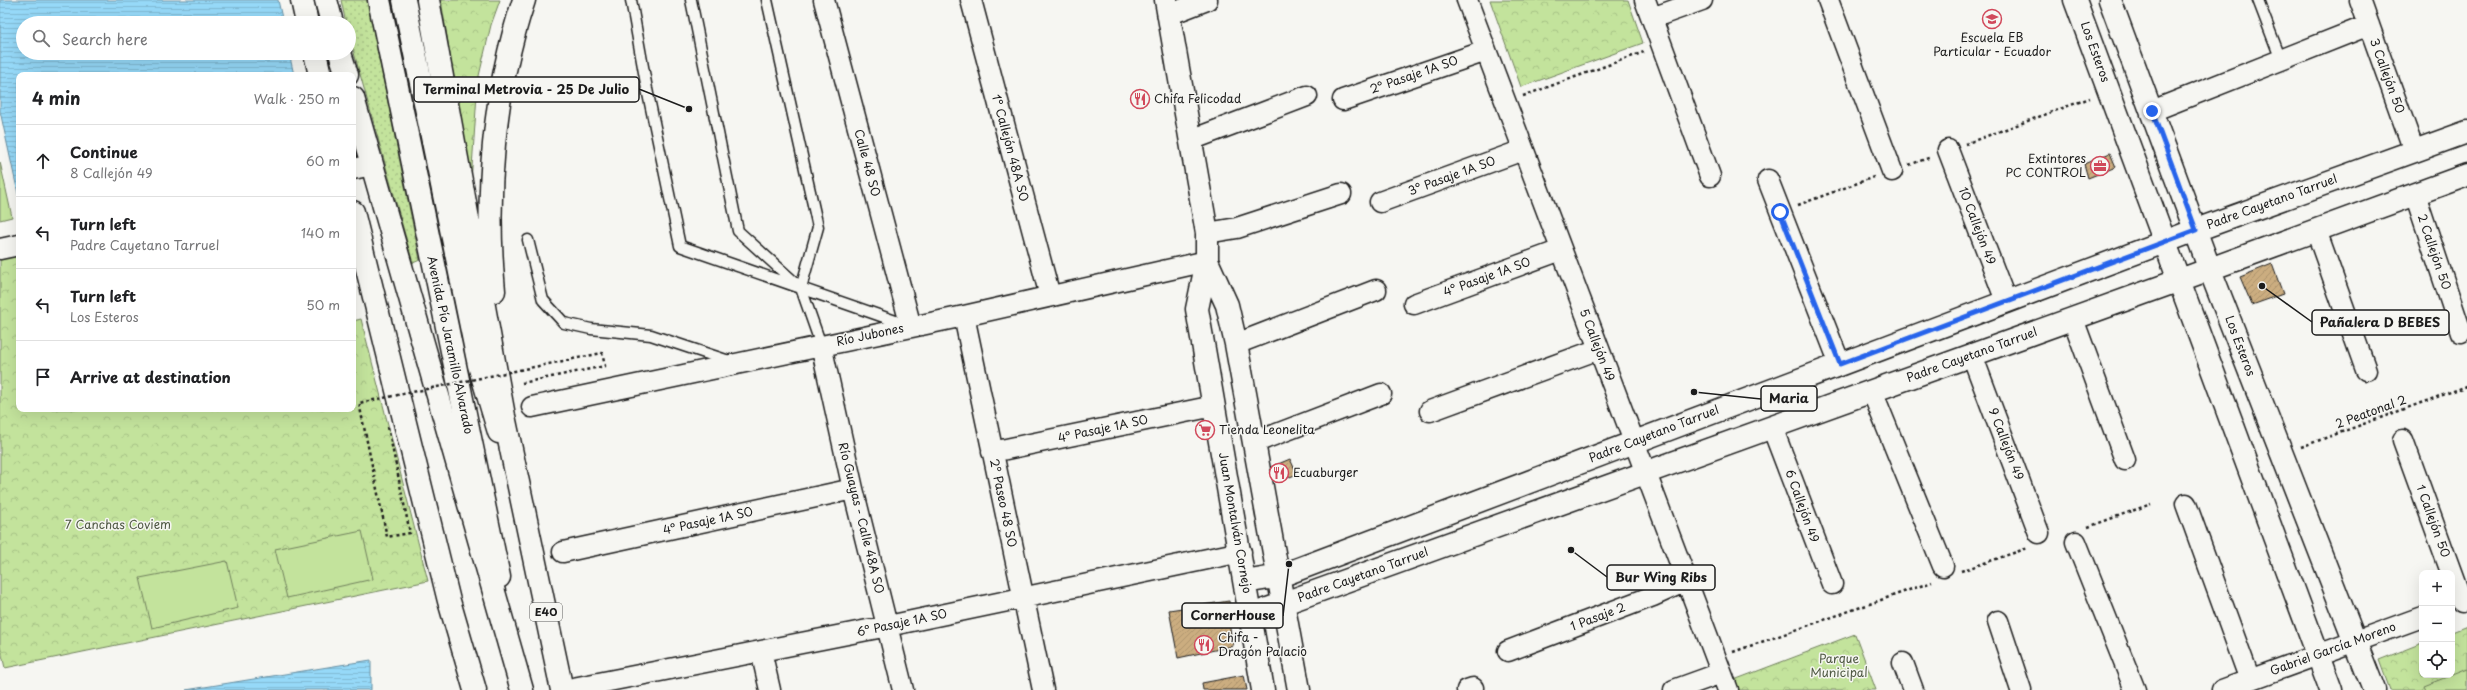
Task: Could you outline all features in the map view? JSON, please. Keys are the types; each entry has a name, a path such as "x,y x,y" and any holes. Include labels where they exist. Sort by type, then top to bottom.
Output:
{"main road":[{"path":"302,0 306,16"},
{"name":"Avenida Pío Jaramillo Alvarado","path":"379,0 426,234 522,690"},
{"name":"Avenida Pío Jaramillo Alvarado","path":"404,0 479,365 529,534"},
{"path":"428,0 504,416 529,534"},
{"path":"504,416 491,263 493,167 505,73 515,28 524,0"},
{"name":"Los Esteros","path":"2075,0 2166,241 2331,690"},
{"name":"Los Esteros","path":"2110,0 2210,270 2374,690"},
{"name":"Juan Montalván Cornejo","path":"1167,8 1207,233 1207,261 1197,309 1241,552 1263,690"},
{"path":"317,60 319,72"},
{"path":"342,60 346,72"},
{"path":"356,121 362,167 522,690"},
{"name":"Padre Cayetano Tarruel","path":"1245,582 1280,576 2166,241 2467,132"},
{"name":"Padre Cayetano Tarruel","path":"1251,615 2210,270 2467,175"},
{"path":"356,224 449,601 475,690"},
{"name":"Juan Montalván Cornejo","path":"1207,261 1227,305 1236,344 1256,442 1299,690"},
{"name":"E40","path":"529,534 562,690"}],"street":[{"name":"Calle 48 SO","path":"824,0 911,326"},
{"name":"1° Callejón 48A SO","path":"971,0 1050,296"},
{"path":"1167,8 1207,0"},
{"name":"5 Callejón 49","path":"1467,0 1724,681"},
{"path":"1702,0 1649,9 1710,176"},
{"path":"1828,0 1892,171"},
{"name":"3 Callejón 50","path":"2360,0 2414,151"},
{"path":"2152,111 2369,25"},
{"name":"2° Pasaje 1A SO","path":"1343,100 1486,51"},
{"path":"1191,140 1307,96"},
{"name":"3° Pasaje 1A SO","path":"1380,202 1523,150"},
{"name":"10 Callejón 49","path":"1948,150 2006,302"},
{"path":"1768,180 1840,364"},
{"path":"1207,233 1237,228 1341,194"},
{"name":"2 Callejón 50","path":"2415,194 2461,332"},
{"path":"2316,230 2366,370"},
{"path":"0,249 16,246"},
{"name":"4° Pasaje 1A SO","path":"1414,304 1561,250"},
{"name":"Río Jubones","path":"532,407 964,316 1207,261"},
{"path":"1236,344 1376,290"},
{"name":"2° Paseo 48 SO","path":"964,316 1043,690"},
{"path":"2073,319 2125,460"},
{"name":"Río Guayas - Calle 48A SO","path":"821,345 853,489 903,690"},
{"path":"1430,411 1599,350"},
{"name":"9 Callejón 49","path":"1972,355 2039,533"},
{"path":"1872,391 1943,566"},
{"path":"1256,442 1381,394"},
{"name":"4° Pasaje 1A SO","path":"992,452 1214,406"},
{"name":"6 Callejón 49","path":"1772,428 1832,584"},
{"name":"1 Callejón 50","path":"2403,440 2460,602"},
{"name":"4° Pasaje 1A SO","path":"564,552 853,489"},
{"path":"2186,504 2250,680"},
{"path":"2076,542 2135,690"},
{"name":"6° Pasaje 1A SO","path":"562,690 888,626 1241,552"},
{"name":"1 Pasaje 2","path":"1508,651 1653,596 1686,581"},
{"name":"Gabriel García Moreno","path":"2222,690 2419,617"},
{"path":"1998,620 2020,690"},
{"path":"761,651 770,690"},
{"path":"1903,663 1913,690"},
{"path":"1674,690 1724,681"}],"lane":[{"path":"630,0 680,246 911,326"},
{"path":"691,0 738,231 801,288 821,345"},
{"path":"767,0 818,227 801,288"},
{"path":"2258,0 2280,60"},
{"path":"528,240 543,300 564,323 591,329 651,335 736,363"}],"path":[{"path":"1506,102 1662,45"},
{"path":"388,427 410,532 387,537 359,403 602,353 605,366 522,383"},
{"name":"2 Peatonal 2","path":"2282,454 2467,386"}],"green space":[{"path":"341,0 367,0 420,260 413,263 356,60 356,16 344,16"},
{"path":"441,0 500,0 491,25 478,80 471,182"},
{"path":"1490,0 1628,0 1643,43 1521,87"},
{"path":"0,162 12,217 0,220"},
{"name":"7 Canchas Coviem","path":"16,252 16,412 356,412 356,320 361,319 428,581 5,668 0,646 0,255"},
{"path":"362,531 373,579 287,598 275,549"},
{"path":"227,561 238,608 152,628 140,578"},
{"path":"2467,626 2467,690 2390,690 2379,660 2419,644 2419,678 2455,678 2455,631"},
{"name":"Parque Municipal","path":"1855,634 1876,690 1738,690 1734,680"},
{"path":"2467,669 2467,690 2426,690 2424,686 2444,678 2455,678 2455,674"}],"water":[{"path":"0,0 278,0 281,16 16,16 16,60 291,60 293,72 16,72 16,184 0,111"},
{"path":"371,660 371,690 186,690"}],"building":[{"name":"Extintores PC CONTROL","path":"2110,153 2116,167 2088,178 2084,164"},
{"path":"2272,264 2283,294 2252,305 2240,277"},
{"path":"1290,459 1297,474 1278,482 1271,467"},
{"path":"1229,601 1232,622 1229,623 1233,646 1178,658 1169,610"},
{"path":"1244,675 1247,690 1203,690 1202,683"}],"place":[{"name":"Escuela EB Particular - Ecuador","path":"1992,19"},
{"name":"Chifa Felicodad","path":"1140,99"},
{"name":"Terminal Metrovia - 25 De Julio","path":"689,109"},
{"name":"Extintores PC CONTROL","path":"2100,166"},
{"name":"Pañalera D BEBES","path":"2262,286"},
{"name":"Maria","path":"1694,392"},
{"name":"Tienda Leonelita","path":"1205,430"},
{"name":"Ecuaburger","path":"1279,473"},
{"name":"Bur Wing Ribs","path":"1571,550"},
{"name":"CornerHouse","path":"1289,564"},
{"name":"Chifa - Dragón Palacio","path":"1204,645"}],"route":[{"path":"1780,212 1840,364 2196,230 2152,111"}]}
